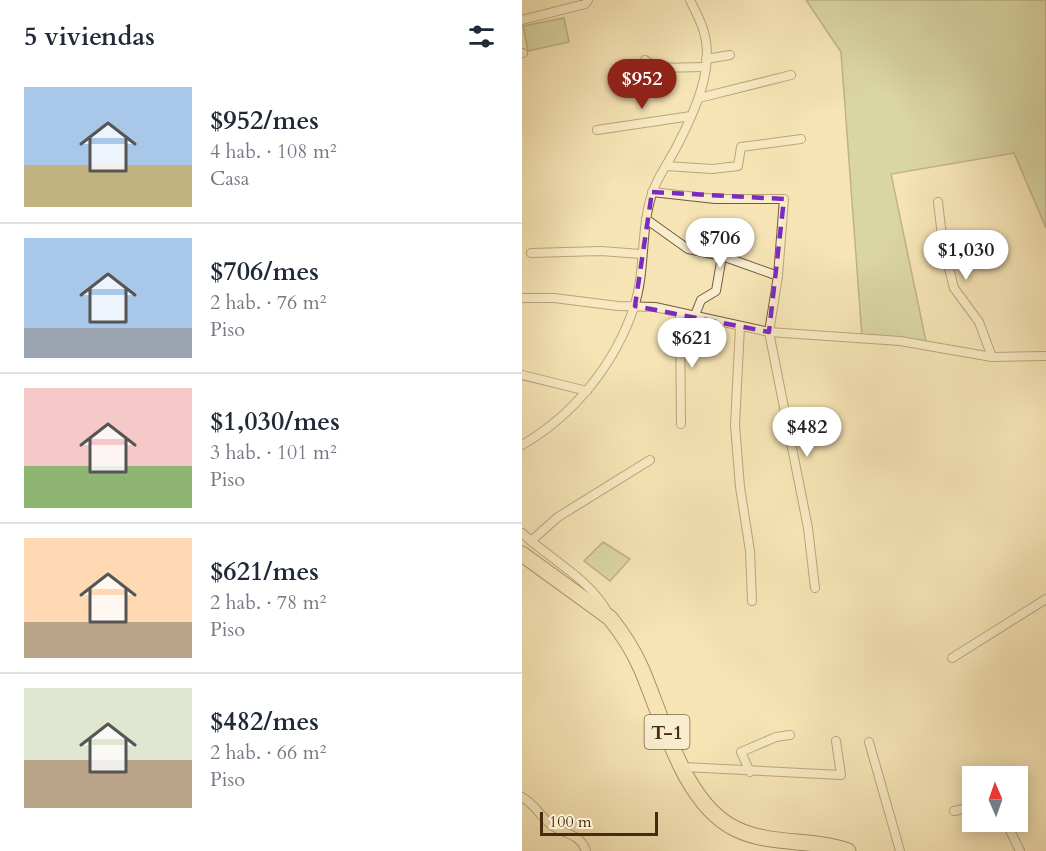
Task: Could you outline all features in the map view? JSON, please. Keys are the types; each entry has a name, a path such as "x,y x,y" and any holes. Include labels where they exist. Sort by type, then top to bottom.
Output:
{"highway":[{"name":"T-1","path":"522,554 610,618 629,643 683,767 700,799 726,824 758,837 814,843 848,851"}],"street":[{"path":"522,20 585,4 588,0"},
{"path":"522,445 554,425 587,391 610,355 635,306 646,219 652,192 699,98 705,63 704,30 690,0"},
{"path":"645,60 657,68 705,63 730,55"},
{"path":"699,98 791,75"},
{"path":"597,130 691,116"},
{"path":"666,166 712,168 738,166 741,147 801,139"},
{"path":"652,192 715,199 784,199 778,276 769,332 808,528 815,588"},
{"path":"938,202 944,245 954,288 979,322 992,357"},
{"path":"646,219 688,249 722,256 778,276"},
{"path":"531,253 601,251 641,254"},
{"path":"694,315 701,300 717,291 722,256"},
{"path":"522,298 554,298 635,306 694,315 769,332 881,339 992,357 1046,356"},
{"path":"680,314 681,424"},
{"path":"740,326 735,425 740,487 750,551 752,601"},
{"path":"522,375 587,391"},
{"path":"531,541 558,517 650,460"},
{"path":"522,533 584,581 598,597 610,618"},
{"path":"952,658 1046,599"},
{"path":"750,772 741,752 776,737 790,735"},
{"path":"683,767 841,776 836,741"},
{"path":"869,742 900,851"},
{"path":"522,797 534,804 549,823 576,836 586,851"},
{"path":"954,811 962,809"},
{"path":"1011,832 1020,851"}],"highlighted area":[{"path":"652,192 784,199 769,332 635,306"}],"green space":[{"path":"806,0 1046,0 1046,228 1014,153 891,174 927,346 862,337 841,52"},
{"path":"564,18 569,42 528,51 523,26"},
{"path":"603,542 630,559 610,581 584,561"}]}
